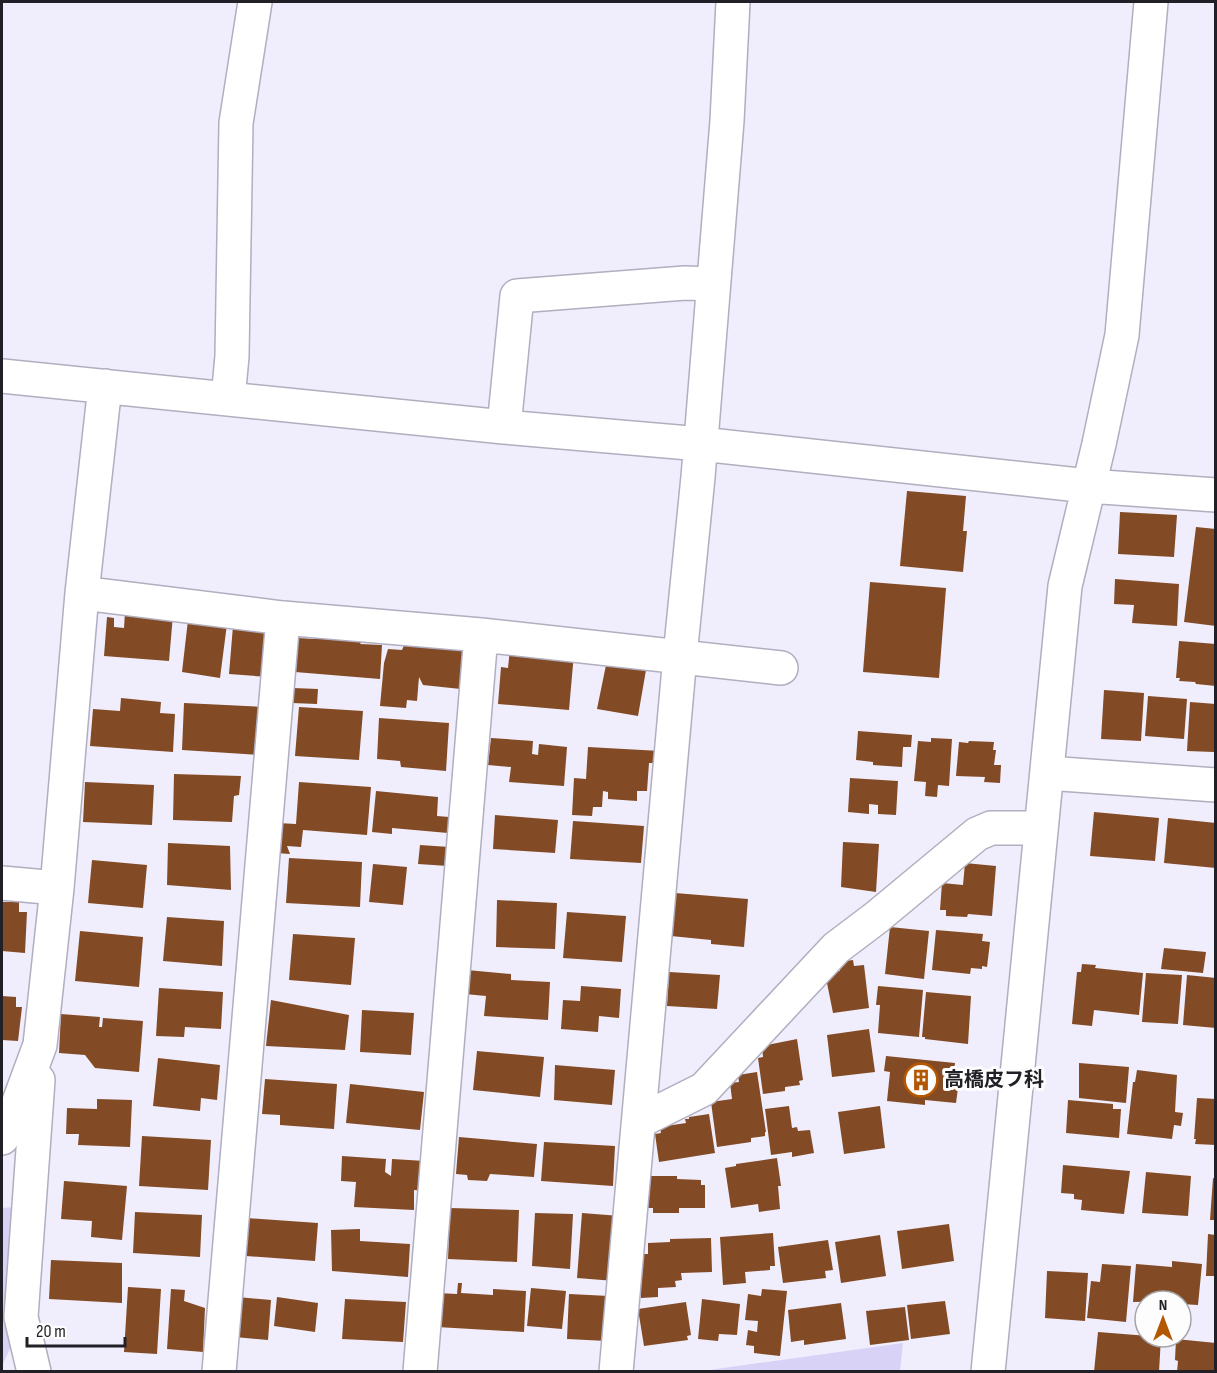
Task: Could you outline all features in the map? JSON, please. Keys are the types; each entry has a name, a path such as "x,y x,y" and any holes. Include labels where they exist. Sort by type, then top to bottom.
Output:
{"street":[{"path":"228,399 232,356 236,123 260,2"},
{"path":"616,1371 701,444 727,121 733,2"},
{"path":"988,1371 1065,586 1122,335 1151,2"},
{"path":"504,427 517,296 685,283 713,284"},
{"path":"2,376 504,427 701,444 1088,486 1215,495"},
{"path":"34,1371 21,1317 40,1045 57,888 82,593 105,386"},
{"path":"82,593 283,618 481,636 781,668"},
{"path":"219,1371 283,618"},
{"path":"420,1371 481,636"},
{"path":"1047,773 1215,785"},
{"path":"640,1121 704,1089 836,948 977,834 991,828 1041,828"},
{"path":"2,883 57,888"},
{"path":"2,1138 17,1107 40,1045"}],"shaded area":[{"path":"16,1207 13,1342 2,1366 2,1208"},
{"path":"903,1343 900,1371 702,1371"}],"building":[{"path":"907,491 966,496 963,531 967,531 963,572 900,566"},
{"path":"1120,512 1177,515 1174,557 1118,554"},
{"path":"1196,527 1216,529 1216,626 1184,622"},
{"path":"1115,579 1179,584 1177,626 1132,623 1134,605 1114,604"},
{"path":"870,582 946,588 939,678 863,672"},
{"path":"125,612 173,615 169,661 104,656 107,617 114,618 114,627 124,628"},
{"path":"188,620 227,624 220,678 182,672"},
{"path":"233,626 271,629 268,677 229,674"},
{"path":"316,633 365,637 360,644 382,645 380,679 295,672 298,638 315,639"},
{"path":"1179,641 1216,644 1216,686 1179,681 1180,678 1176,678"},
{"path":"405,643 474,648 470,690 423,685 419,677 417,701 407,700 406,708 380,706 384,663 388,649 402,650"},
{"path":"510,648 574,653 569,710 498,704 501,667 508,668"},
{"path":"606,665 646,670 638,716 597,709"},
{"path":"293,688 318,689 317,704 292,703"},
{"path":"1104,690 1144,693 1141,741 1101,739"},
{"path":"1148,696 1187,699 1184,739 1145,736"},
{"path":"121,698 161,702 160,713 175,714 173,752 90,746 93,709 120,711"},
{"path":"1190,702 1216,704 1214,752 1187,751"},
{"path":"184,703 265,707 262,755 182,750"},
{"path":"299,707 363,711 359,760 295,756"},
{"path":"379,718 449,723 446,771 401,767 400,761 377,759"},
{"path":"858,731 912,735 911,747 903,747 902,767 873,765 873,762 856,760"},
{"path":"491,738 533,741 532,754 538,755 539,744 567,747 564,786 509,782 511,767 488,765"},
{"path":"931,738 952,739 949,786 938,785 937,797 925,796 926,782 914,781 918,741 931,742"},
{"path":"969,741 994,742 993,750 996,750 994,765 1001,765 1000,783 984,782 985,777 956,776 959,742 968,743"},
{"path":"588,747 660,751 660,763 649,763 647,791 637,791 637,801 608,799 608,792 603,791 602,807 593,807 592,816 572,815 574,778 586,779"},
{"path":"174,774 241,776 239,795 234,796 232,822 173,820"},
{"path":"850,778 898,781 896,815 878,814 878,805 869,804 869,814 848,812"},
{"path":"85,782 154,785 152,825 83,822"},
{"path":"299,782 371,787 367,835 303,830 301,847 287,846 290,854 276,853 278,823 296,824"},
{"path":"376,791 438,797 437,816 449,817 448,833 392,828 392,834 372,832"},
{"path":"1094,812 1159,818 1155,861 1090,856"},
{"path":"495,815 558,820 555,853 493,849"},
{"path":"1168,818 1216,823 1216,868 1164,863"},
{"path":"573,821 644,826 641,863 570,859"},
{"path":"843,842 879,844 876,892 841,887"},
{"path":"168,843 230,846 231,890 167,885"},
{"path":"420,845 449,847 448,866 418,864"},
{"path":"289,858 362,862 360,907 286,903"},
{"path":"92,860 147,865 143,908 88,903"},
{"path":"965,863 996,866 992,916 968,914 967,917 946,916 946,910 940,910 942,883 963,885"},
{"path":"373,864 407,867 403,905 369,902"},
{"path":"675,893 748,899 744,947 711,944 711,940 671,936"},
{"path":"497,900 557,903 555,949 496,947"},
{"path":"2,902 19,902 19,912 27,912 25,953 2,951"},
{"path":"567,912 626,916 622,962 563,958"},
{"path":"167,917 224,921 222,966 163,961"},
{"path":"890,927 929,931 924,979 885,974"},
{"path":"936,930 983,934 982,941 990,942 987,967 971,968 970,974 932,970"},
{"path":"80,931 143,937 139,987 75,981"},
{"path":"293,934 355,938 351,985 289,980"},
{"path":"1164,948 1206,952 1203,973 1161,969"},
{"path":"853,960 854,966 864,965 869,1008 833,1013 825,973 840,971 838,962"},
{"path":"1082,964 1096,965 1095,968 1143,973 1139,1015 1094,1010 1092,1026 1072,1024 1077,972 1081,972"},
{"path":"467,970 511,974 511,980 550,982 548,1020 484,1016 486,996 465,994"},
{"path":"669,972 720,975 717,1009 667,1006"},
{"path":"1146,973 1182,975 1178,1024 1142,1022"},
{"path":"1187,975 1216,978 1216,1028 1183,1025"},
{"path":"581,986 621,989 619,1018 599,1016 598,1032 561,1029 563,1000 580,1001"},
{"path":"878,986 923,990 919,1037 878,1033 880,1005 876,1005"},
{"path":"159,988 223,992 221,1029 185,1027 184,1037 156,1036"},
{"path":"926,992 971,996 968,1044 922,1037"},
{"path":"2,996 16,997 16,1007 22,1007 18,1041 2,1040"},
{"path":"271,1000 349,1015 345,1050 266,1046"},
{"path":"362,1010 414,1013 411,1055 360,1052"},
{"path":"61,1014 100,1017 99,1027 102,1027 103,1018 143,1021 139,1072 95,1068 85,1055 59,1053"},
{"path":"869,1029 875,1072 832,1077 827,1035"},
{"path":"797,1039 803,1080 799,1081 800,1085 785,1087 785,1091 763,1094 758,1058 763,1057 762,1046"},
{"path":"477,1051 544,1057 540,1097 473,1090"},
{"name":"高橋皮フ科","path":"886,1056 955,1063 952,1088 958,1088 956,1103 925,1100 925,1105 887,1101 890,1072 884,1071"},
{"path":"158,1058 220,1065 217,1100 201,1098 200,1111 153,1106"},
{"path":"1079,1063 1129,1067 1126,1103 1079,1098"},
{"path":"555,1065 615,1070 612,1105 554,1100"},
{"path":"1137,1070 1177,1075 1175,1112 1183,1113 1181,1126 1174,1125 1172,1139 1127,1134 1133,1082 1135,1082"},
{"path":"757,1072 765,1136 751,1138 751,1142 717,1147 711,1102 732,1099 730,1083 739,1082 738,1075"},
{"path":"265,1079 337,1084 334,1129 280,1125 280,1115 262,1114"},
{"path":"350,1084 424,1092 420,1130 346,1123"},
{"path":"1197,1098 1216,1099 1216,1145 1195,1144"},
{"path":"97,1099 132,1100 130,1147 78,1145 79,1134 66,1134 67,1108 97,1109"},
{"path":"1068,1100 1113,1104 1113,1109 1121,1109 1119,1138 1066,1133"},
{"path":"789,1106 792,1128 797,1127 798,1131 810,1130 814,1153 792,1157 792,1152 771,1155 765,1109"},
{"path":"880,1106 885,1148 844,1154 838,1112"},
{"path":"709,1114 715,1153 659,1162 655,1134 661,1133 660,1127 686,1123 685,1119 689,1117"},
{"path":"142,1136 211,1140 208,1190 139,1186"},
{"path":"459,1137 537,1144 534,1177 490,1174 487,1181 468,1180 467,1175 456,1174"},
{"path":"544,1142 615,1146 613,1186 541,1181"},
{"path":"342,1156 386,1159 385,1172 391,1176 392,1159 425,1161 424,1191 414,1190 414,1210 354,1207 356,1182 341,1181"},
{"path":"777,1158 781,1186 778,1186 780,1209 759,1212 758,1204 731,1208 725,1168 736,1166 736,1164"},
{"path":"1063,1165 1130,1171 1124,1214 1081,1210 1082,1200 1074,1199 1074,1194 1061,1193"},
{"path":"1146,1172 1191,1176 1188,1216 1142,1213"},
{"path":"645,1176 677,1176 677,1179 701,1180 701,1185 705,1185 705,1208 679,1208 679,1213 653,1213 653,1208 645,1208"},
{"path":"1213,1178 1216,1179 1216,1220 1210,1220"},
{"path":"64,1181 127,1186 122,1240 91,1237 92,1221 61,1219"},
{"path":"450,1208 519,1210 517,1262 448,1259"},
{"path":"135,1212 202,1215 200,1257 133,1253"},
{"path":"535,1213 573,1214 570,1269 532,1266"},
{"path":"582,1213 620,1216 615,1281 577,1278"},
{"path":"247,1218 318,1223 315,1261 246,1256"},
{"path":"949,1224 954,1261 902,1269 897,1231"},
{"path":"360,1229 360,1241 410,1244 408,1277 332,1271 331,1230"},
{"path":"773,1233 775,1266 770,1266 770,1270 745,1272 746,1283 723,1285 720,1237"},
{"path":"1208,1234 1216,1235 1216,1276 1206,1276"},
{"path":"880,1235 886,1276 841,1283 835,1242"},
{"path":"711,1238 712,1272 681,1273 682,1280 675,1281 676,1287 658,1288 658,1297 641,1298 640,1254 648,1254 648,1243 670,1242 670,1239"},
{"path":"828,1240 833,1270 825,1271 826,1278 783,1283 778,1247"},
{"path":"51,1260 122,1263 122,1303 49,1299"},
{"path":"1172,1261 1202,1264 1198,1305 1193,1305 1193,1289 1134,1289 1136,1264 1172,1267"},
{"path":"1102,1264 1131,1266 1126,1322 1087,1318 1091,1281 1100,1282"},
{"path":"1047,1271 1088,1273 1085,1321 1045,1318"},
{"path":"458,1283 462,1283 461,1293 493,1295 493,1289 526,1291 524,1332 437,1327 438,1293 457,1294"},
{"path":"128,1287 161,1289 157,1354 124,1352"},
{"path":"531,1288 566,1291 562,1329 527,1326"},
{"path":"171,1289 185,1290 184,1301 205,1308 203,1352 167,1349"},
{"path":"762,1289 787,1291 780,1356 754,1353 754,1346 746,1345 748,1330 757,1332 758,1321 745,1320 748,1294 761,1296"},
{"path":"569,1294 609,1296 607,1341 567,1339"},
{"path":"238,1297 271,1300 268,1340 235,1337"},
{"path":"277,1297 318,1303 315,1332 274,1326"},
{"path":"345,1299 406,1302 403,1342 342,1339"},
{"path":"702,1299 740,1304 737,1335 719,1334 718,1341 698,1339"},
{"path":"945,1301 950,1334 911,1339 907,1305"},
{"path":"686,1302 691,1335 687,1336 688,1340 644,1346 638,1309"},
{"path":"841,1303 846,1339 804,1345 804,1340 791,1342 788,1310"},
{"path":"905,1307 909,1340 870,1345 866,1311"},
{"path":"1098,1332 1133,1335 1133,1349 1160,1349 1159,1372 1094,1372"},
{"path":"1193,1341 1216,1343 1216,1372 1177,1372 1178,1361 1175,1360 1176,1349 1193,1349"}],"place":[{"name":"高橋皮フ科","path":"921,1080"}]}
